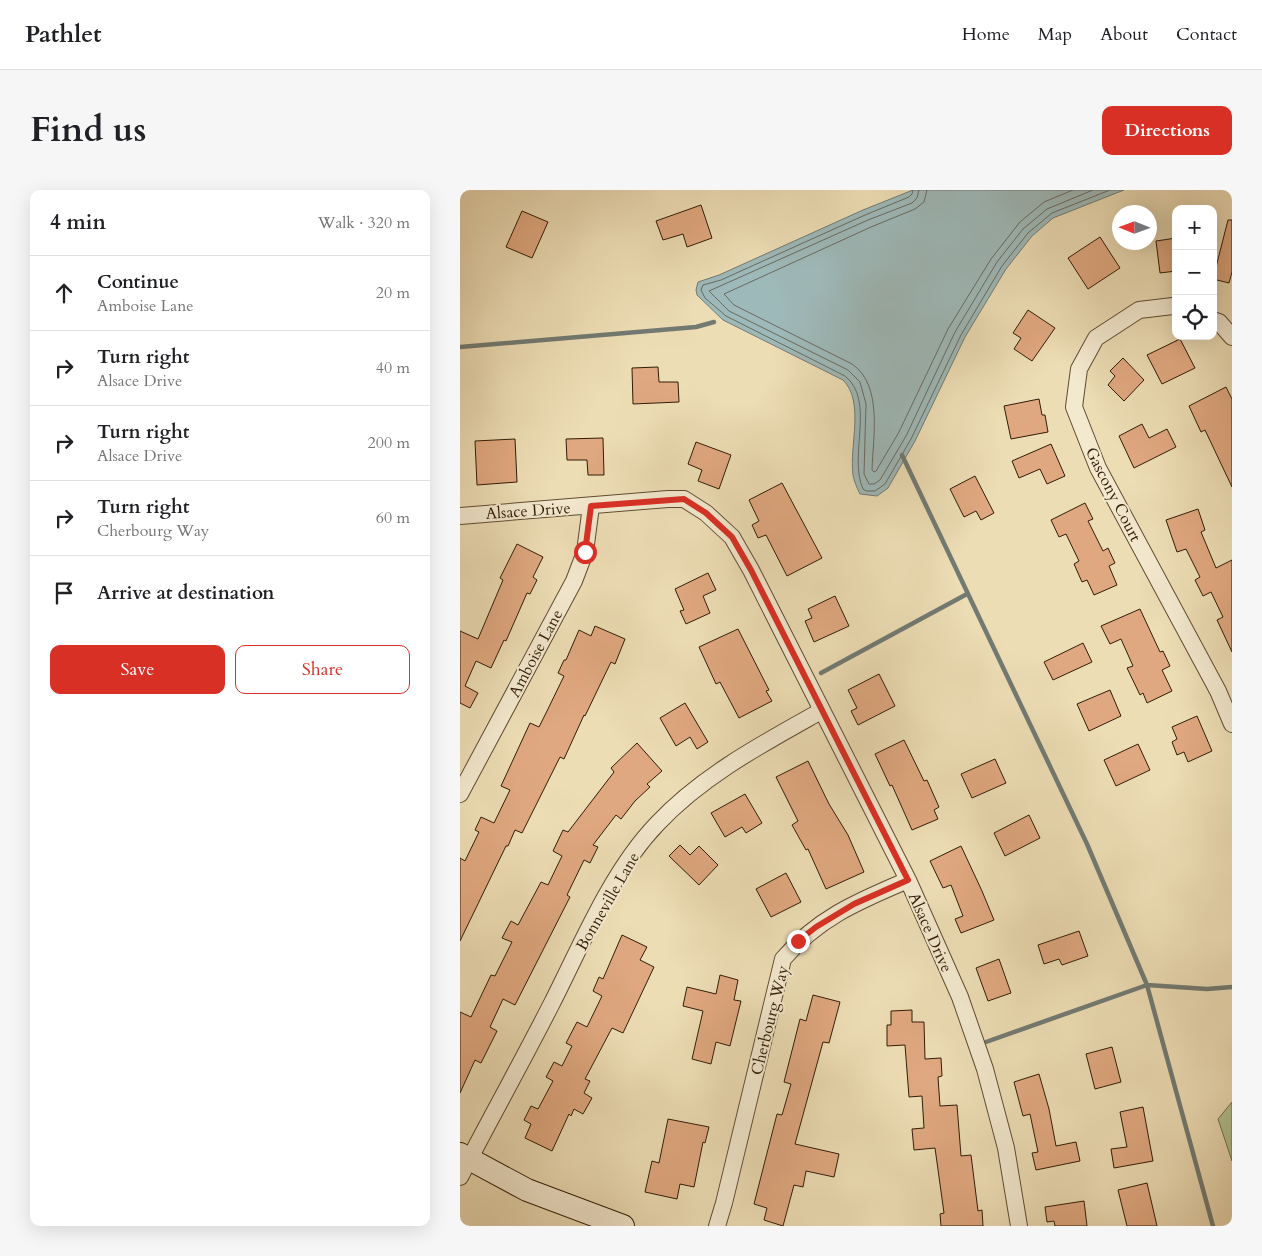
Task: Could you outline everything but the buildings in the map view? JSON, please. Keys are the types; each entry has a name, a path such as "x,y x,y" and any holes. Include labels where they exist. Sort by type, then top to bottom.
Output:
{"street":[{"name":"Gascony Court","path":"1172,307 1139,310 1096,338 1080,369 1074,407 1098,468 1218,691 1232,724"},
{"path":"1217,321 1232,337"},
{"name":"Alsace Drive","path":"460,516 684,499 706,513 732,537 755,578 908,880 960,997 985,1069 1006,1148 1019,1226"},
{"name":"Amboise Lane","path":"460,794 574,581 585,552 591,506"},
{"name":"Bonneville Lane","path":"463,1163 528,1050 595,917 627,861 656,824 698,785 782,732 821,711"},
{"name":"Cherbourg Way","path":"717,1226 783,959 798,941 816,927 854,904 908,880"},
{"path":"463,1163 527,1190 623,1226"}],"green space":[{"path":"1232,1102 1232,1161 1218,1119"}],"water":[{"path":"913,190 1124,190 1053,218 1032,236 1006,269 965,337 915,441 888,488 877,496 860,494 853,475 852,463 855,412 850,389 843,380 723,320 697,295 696,290 698,282 719,275 863,210"}],"waterway":[{"path":"460,347 696,327 714,322"},
{"path":"902,455 1087,844 1147,985 1213,1226"},
{"path":"821,673 967,594"},
{"path":"986,1042 1147,985 1207,989 1232,987"}],"route":[{"path":"585,552 591,506 684,499 706,513 732,537 751,570 908,880 854,904 816,927 798,941"}]}
